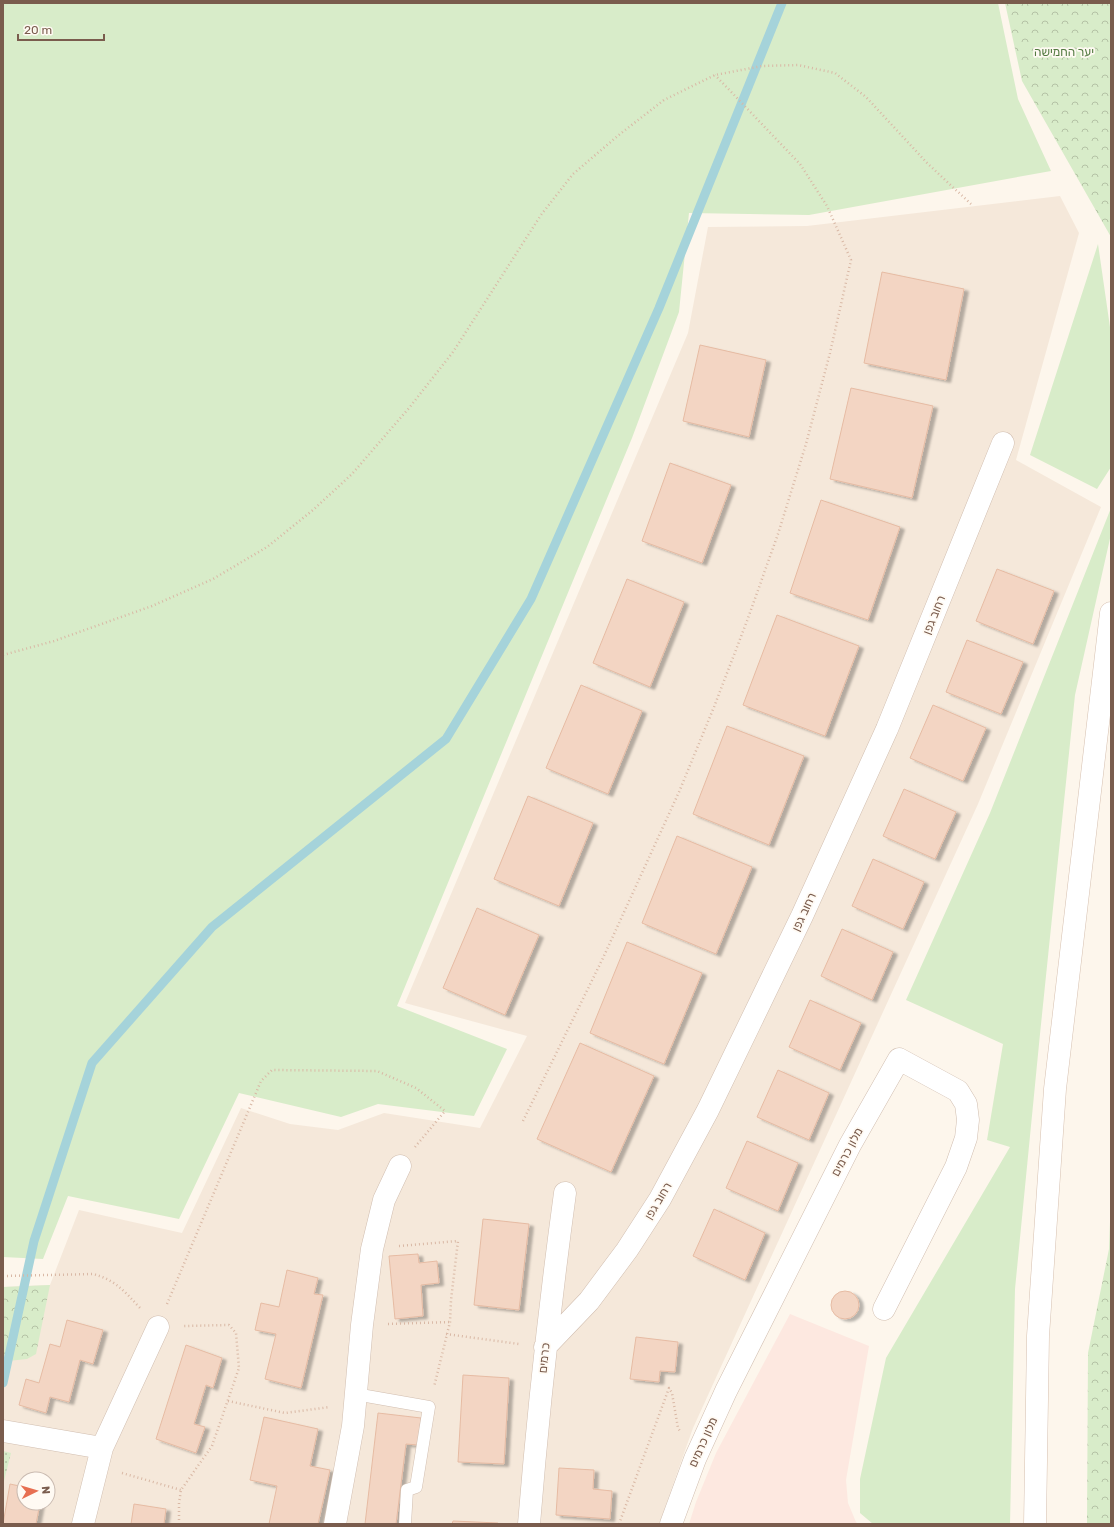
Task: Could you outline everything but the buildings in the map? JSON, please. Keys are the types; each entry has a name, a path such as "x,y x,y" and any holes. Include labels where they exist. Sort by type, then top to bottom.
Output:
{"street":[{"name":"רחוב גפן","path":"545,1348 589,1300 627,1250 660,1200 708,1110 802,916 887,729 1003,443"},
{"path":"1035,1524 1038,1336 1055,1089 1111,613"},
{"name":"מלון כרמים","path":"671,1524 702,1444 726,1391 834,1175 899,1059 958,1091 966,1104 968,1120 966,1138 956,1167 884,1309"},
{"path":"335,1524 353,1426 354,1401 362,1325 372,1249 384,1200 400,1166"},
{"name":"כרמים","path":"529,1524 545,1348 565,1193"},
{"path":"82,1524 99,1457 158,1327"},
{"path":"3,1430 99,1457"}],"lane":[{"path":"354,1401 429,1407 416,1487 408,1490 405,1524"}],"path":[{"path":"3,656 54,641 152,606 213,578 267,547 313,510 352,474 409,408 453,352 540,215 573,174 620,134 664,100 715,74 762,66 798,65 835,73 866,97 928,164 971,204"},
{"path":"522,1121 603,958 676,799 714,707 747,621 778,534 806,444 830,353 851,260 827,206 800,164 715,74"},
{"path":"158,1327 261,1081 272,1070 377,1072 416,1088 445,1111 400,1166"},
{"path":"372,1249 458,1242 450,1322 429,1407"},
{"path":"3,1276 93,1274 106,1278 121,1287 158,1327 228,1325 236,1333 239,1368 212,1446 181,1490 179,1503 179,1524"},
{"path":"362,1325 450,1322"},
{"path":"446,1334 545,1348"},
{"path":"619,1524 669,1388 672,1393 678,1428 684,1436 702,1444"},
{"path":"228,1401 285,1413 354,1401"},
{"path":"99,1457 181,1490"}],"shaded area":[{"path":"1060,196 1079,233 1016,460 1101,507 978,804 693,1428 659,1524 3,1524 3,1287 50,1285 79,1210 182,1233 241,1108 290,1124 338,1130 384,1113 480,1128 527,1036 405,1003 688,333 708,227 807,226"},
{"path":"790,1314 869,1346 846,1480 848,1503 858,1524 689,1524 696,1502 716,1453"}],"green space":[{"path":"3,3 998,3 1018,99 1051,171 809,215 689,213 679,312 632,438 397,1006 507,1049 474,1116 378,1104 341,1117 239,1093 179,1219 68,1196 43,1259 3,1257"},
{"name":"יער החמישה","path":"1005,3 1111,3 1111,237 1022,81"},
{"path":"1098,244 1111,334 1111,467 1097,489 1030,455"},
{"path":"1111,508 1111,534 1075,695 1040,1034 1015,1289 1010,1524 873,1524 860,1513 860,1479 886,1358 1010,1147 987,1140 1003,1044 906,1000 990,813"},
{"path":"1111,1194 1111,1524 1087,1524 1088,1353 1109,1249"},
{"path":"50,1285 36,1354 27,1359 8,1361 3,1364 3,1287"},
{"path":"3,1451 11,1453 3,1485"}],"waterway":[{"path":"3,1383 34,1241 92,1063 212,927 446,739 531,599 659,308 782,3"}]}
